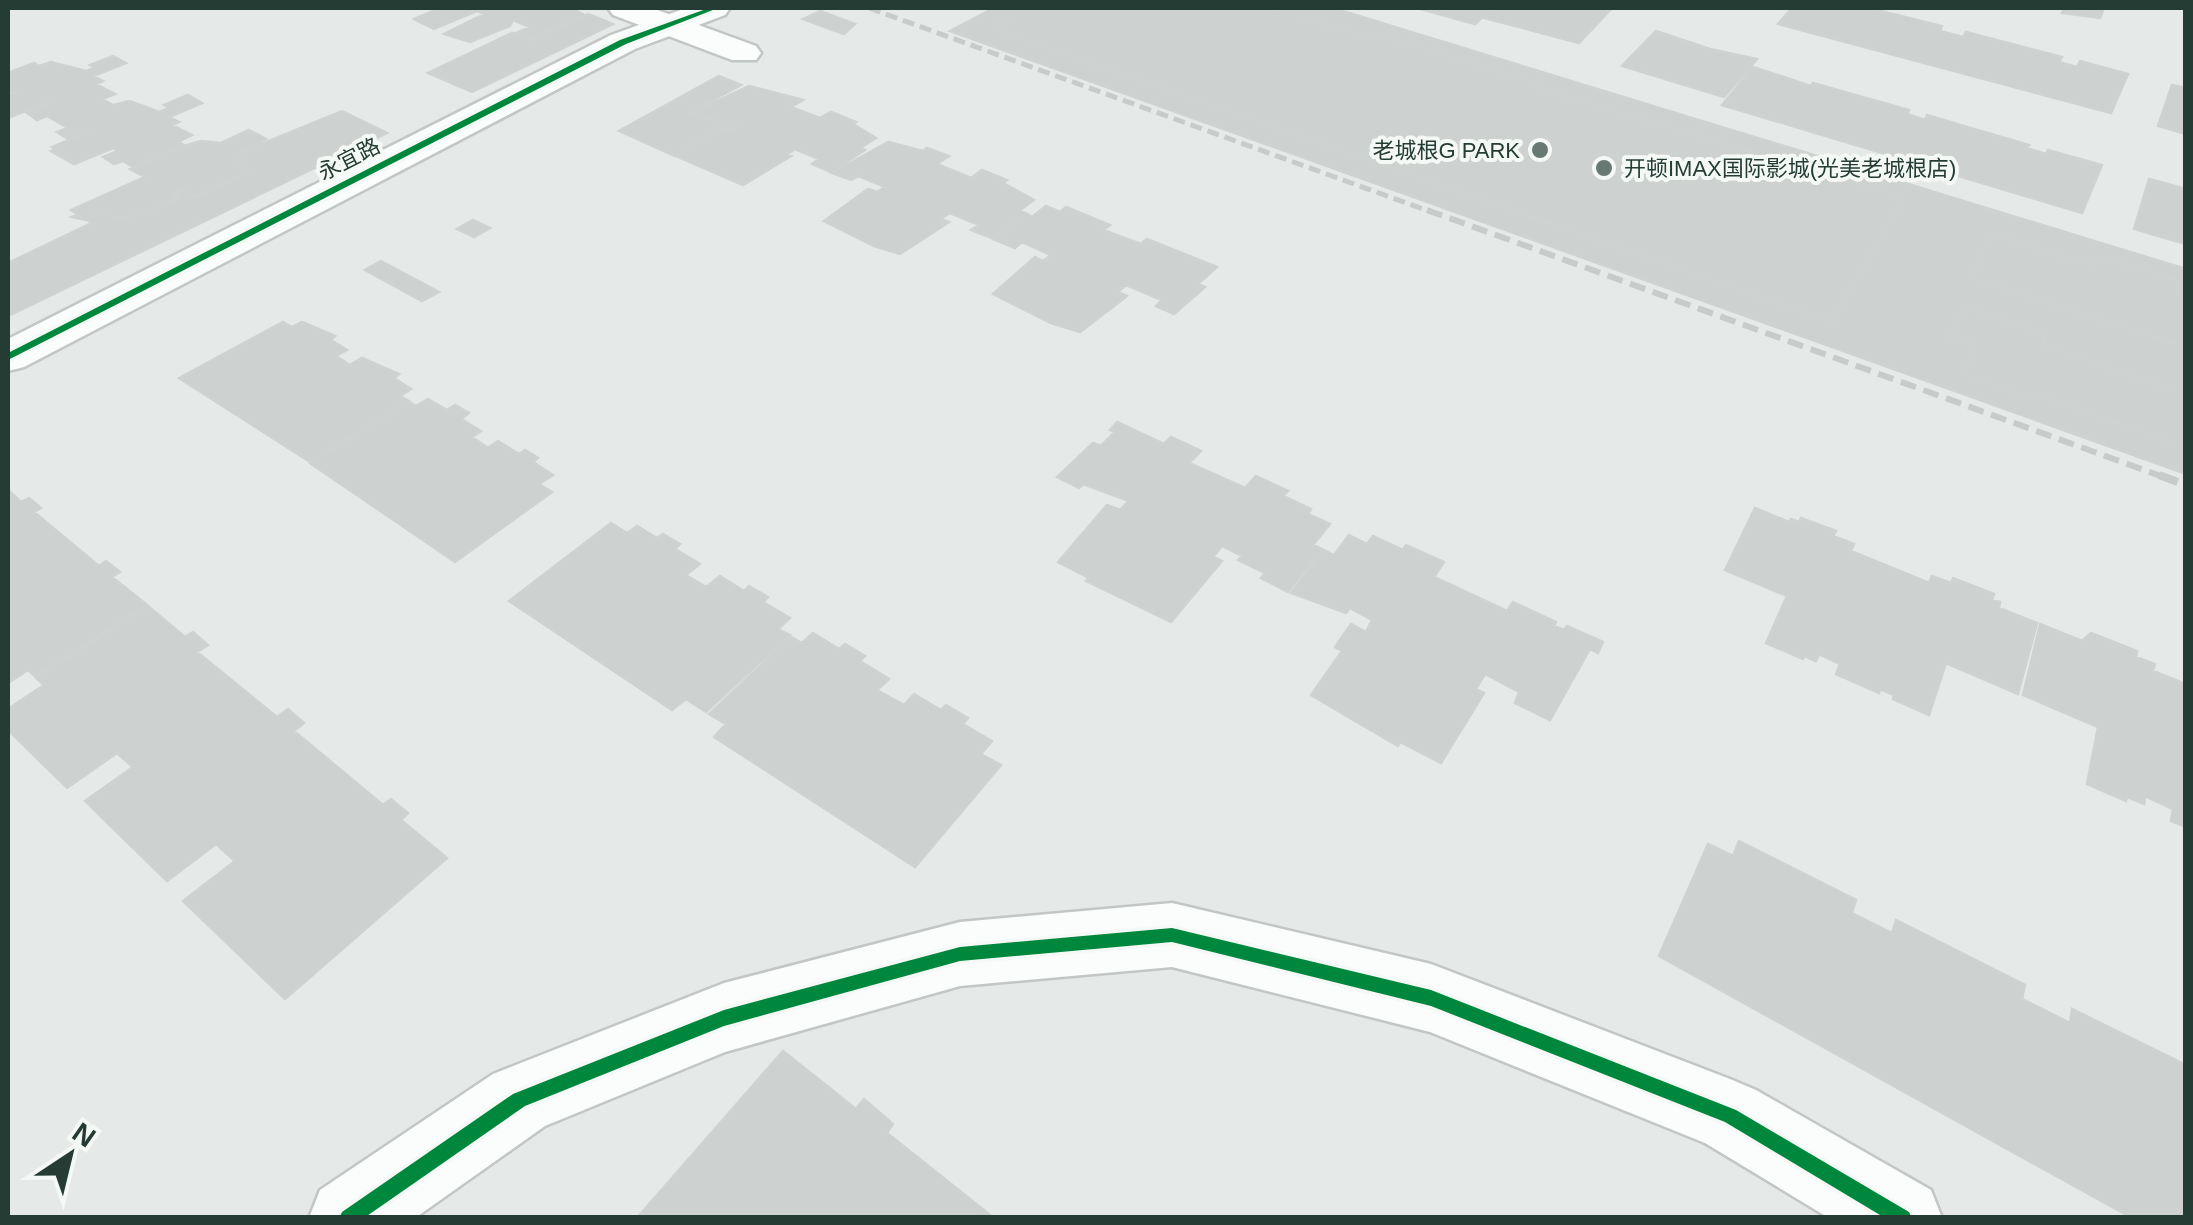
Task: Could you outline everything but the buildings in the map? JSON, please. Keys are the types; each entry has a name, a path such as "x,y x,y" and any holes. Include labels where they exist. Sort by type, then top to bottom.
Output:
{"street":[{"path":"624,8 744,53"},
{"name":"永宜路","path":"8,356 564,72 666,24 714,8"},
{"path":"348,1218 519,1100 724,1018 960,954 1172,935 1431,998 1730,1116 1903,1218"}],"railway":[{"path":"869,8 1434,213"},
{"path":"1427,210 2166,478"},
{"path":"2159,475 2186,485"}],"cycle path":[{"path":"8,357 623,42 714,8"},
{"path":"348,1218 519,1100 724,1018 960,954 1172,935 1431,998 1730,1116 1903,1218"}],"place":[{"name":"老城根G PARK","path":"1540,150"},
{"name":"开顿IMAX国际影城(光美老城根店)","path":"1604,168"}]}
